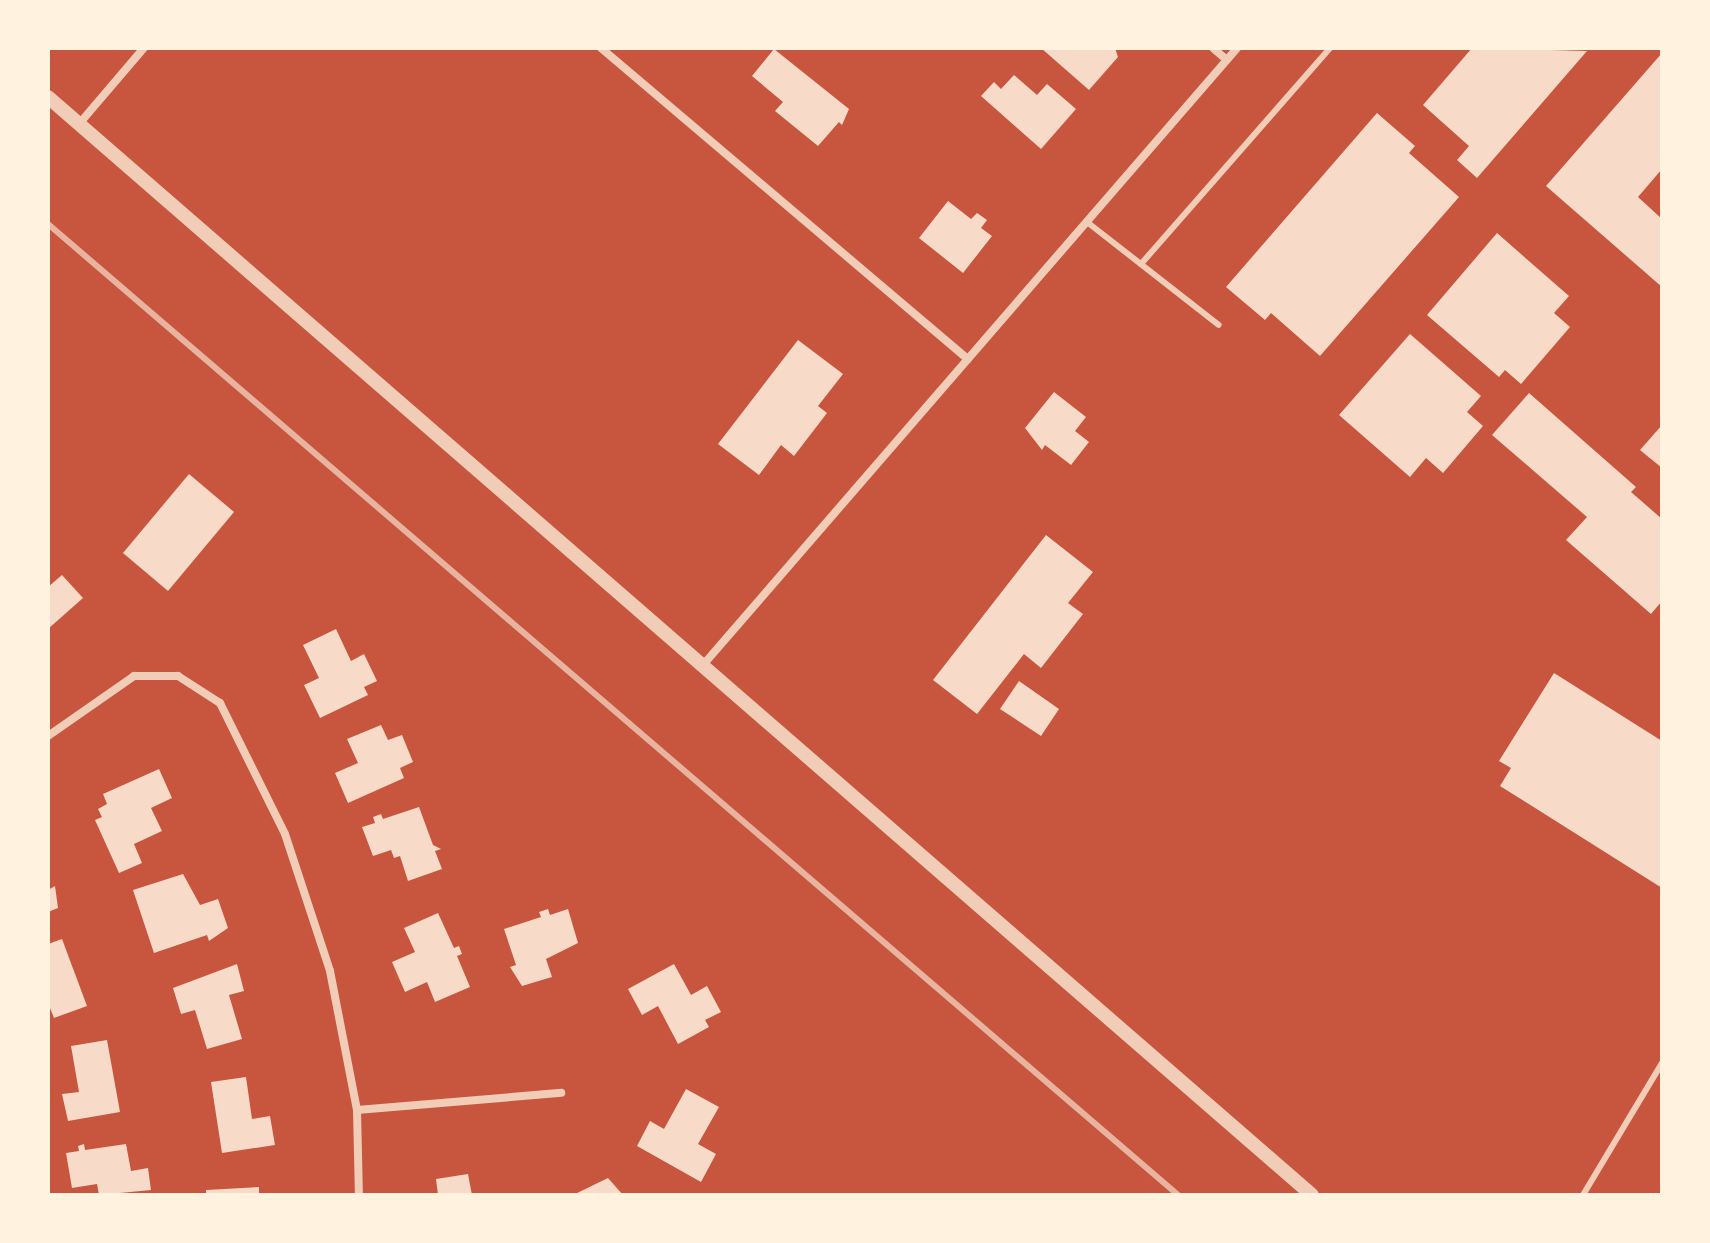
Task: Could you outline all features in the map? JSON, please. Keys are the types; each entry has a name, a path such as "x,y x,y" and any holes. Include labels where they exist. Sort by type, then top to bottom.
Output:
{"street":[{"path":"79,124 144,48"},
{"path":"601,48 968,359"},
{"path":"1213,48 1227,60"},
{"path":"703,665 1237,48"},
{"path":"48,97 1312,1195"},
{"path":"48,736 134,676 178,676 220,703 285,834 330,971 357,1110 359,1195"},
{"path":"357,1110 561,1093"}],"lane":[{"path":"1141,264 1330,48"},
{"path":"1087,222 1219,325"},
{"path":"1583,1195 1662,1063"}],"building":[{"path":"1041,48 1115,48 1118,57 1089,90"},
{"path":"1472,48 1587,51 1477,178 1457,160 1469,146 1423,105"},
{"path":"774,49 849,109 842,125 839,122 818,146 775,111 783,102 752,76"},
{"path":"1662,53 1662,169 1638,197 1662,219 1662,287 1546,186"},
{"path":"1014,75 1037,95 1047,84 1076,109 1041,149 981,96 994,82 1001,89"},
{"path":"1377,113 1415,146 1409,153 1459,197 1320,356 1271,313 1265,320 1226,287"},
{"path":"948,201 971,219 977,213 987,220 981,228 992,236 963,273 919,238"},
{"path":"1497,233 1569,296 1554,313 1570,327 1521,384 1505,370 1499,377 1427,315"},
{"path":"1410,334 1481,396 1467,412 1483,426 1443,473 1426,458 1410,477 1339,415"},
{"path":"798,340 843,374 818,406 827,413 794,456 781,445 759,475 718,444"},
{"path":"1054,392 1086,417 1075,431 1089,442 1071,465 1045,445 1042,450 1025,428"},
{"path":"1529,393 1636,487 1631,492 1662,519 1662,601 1651,614 1566,540 1587,517 1492,435"},
{"path":"1662,425 1662,468 1640,450"},
{"path":"189,474 234,512 168,591 123,553"},
{"path":"1046,535 1093,572 1068,603 1083,614 1041,668 1024,654 977,714 933,680"},
{"path":"62,575 83,598 48,629 48,587"},
{"path":"336,629 351,661 364,654 377,681 364,687 368,695 320,718 304,685 319,678 303,645"},
{"path":"1554,673 1662,741 1662,888 1500,786 1511,768 1499,761"},
{"path":"1019,681 1059,709 1041,736 1000,709"},
{"path":"381,725 388,740 402,735 413,762 400,768 404,778 348,803 335,773 358,763 347,739"},
{"path":"159,769 172,798 151,808 162,831 134,844 142,863 119,873 95,820 102,817 98,809 107,804 103,794"},
{"path":"419,807 433,845 441,849 435,851 442,869 408,881 400,856 394,858 391,850 373,856 362,827 375,823 373,817 381,814 383,819"},
{"path":"183,874 200,905 218,899 228,928 209,941 207,935 154,953 133,890"},
{"path":"55,886 58,908 48,912 48,890"},
{"path":"548,909 550,915 568,909 578,943 546,959 552,977 522,986 510,967 516,965 504,929 541,917 539,912"},
{"path":"438,913 454,948 459,946 462,954 457,956 470,987 435,1002 427,982 405,992 392,962 415,952 404,928"},
{"path":"62,939 87,1006 54,1018 48,1003 48,944"},
{"path":"237,964 244,991 229,995 242,1039 207,1049 195,1010 181,1014 173,988"},
{"path":"674,964 691,995 707,986 721,1012 705,1020 709,1027 678,1044 658,1006 642,1015 628,989"},
{"path":"107,1040 120,1112 68,1121 62,1094 79,1092 71,1046"},
{"path":"246,1077 252,1119 270,1116 275,1145 222,1153 211,1082"},
{"path":"686,1089 719,1107 698,1144 716,1154 701,1182 637,1146 650,1121 664,1129"},
{"path":"84,1144 85,1150 126,1144 131,1171 148,1168 151,1190 99,1195 97,1184 72,1188 66,1153 79,1151 78,1146"},
{"path":"468,1174 472,1195 438,1195 436,1179"},
{"path":"608,1178 623,1195 573,1195"},
{"path":"259,1187 259,1195 206,1195 206,1190"}],"railway":[{"path":"48,224 1178,1195"}]}
